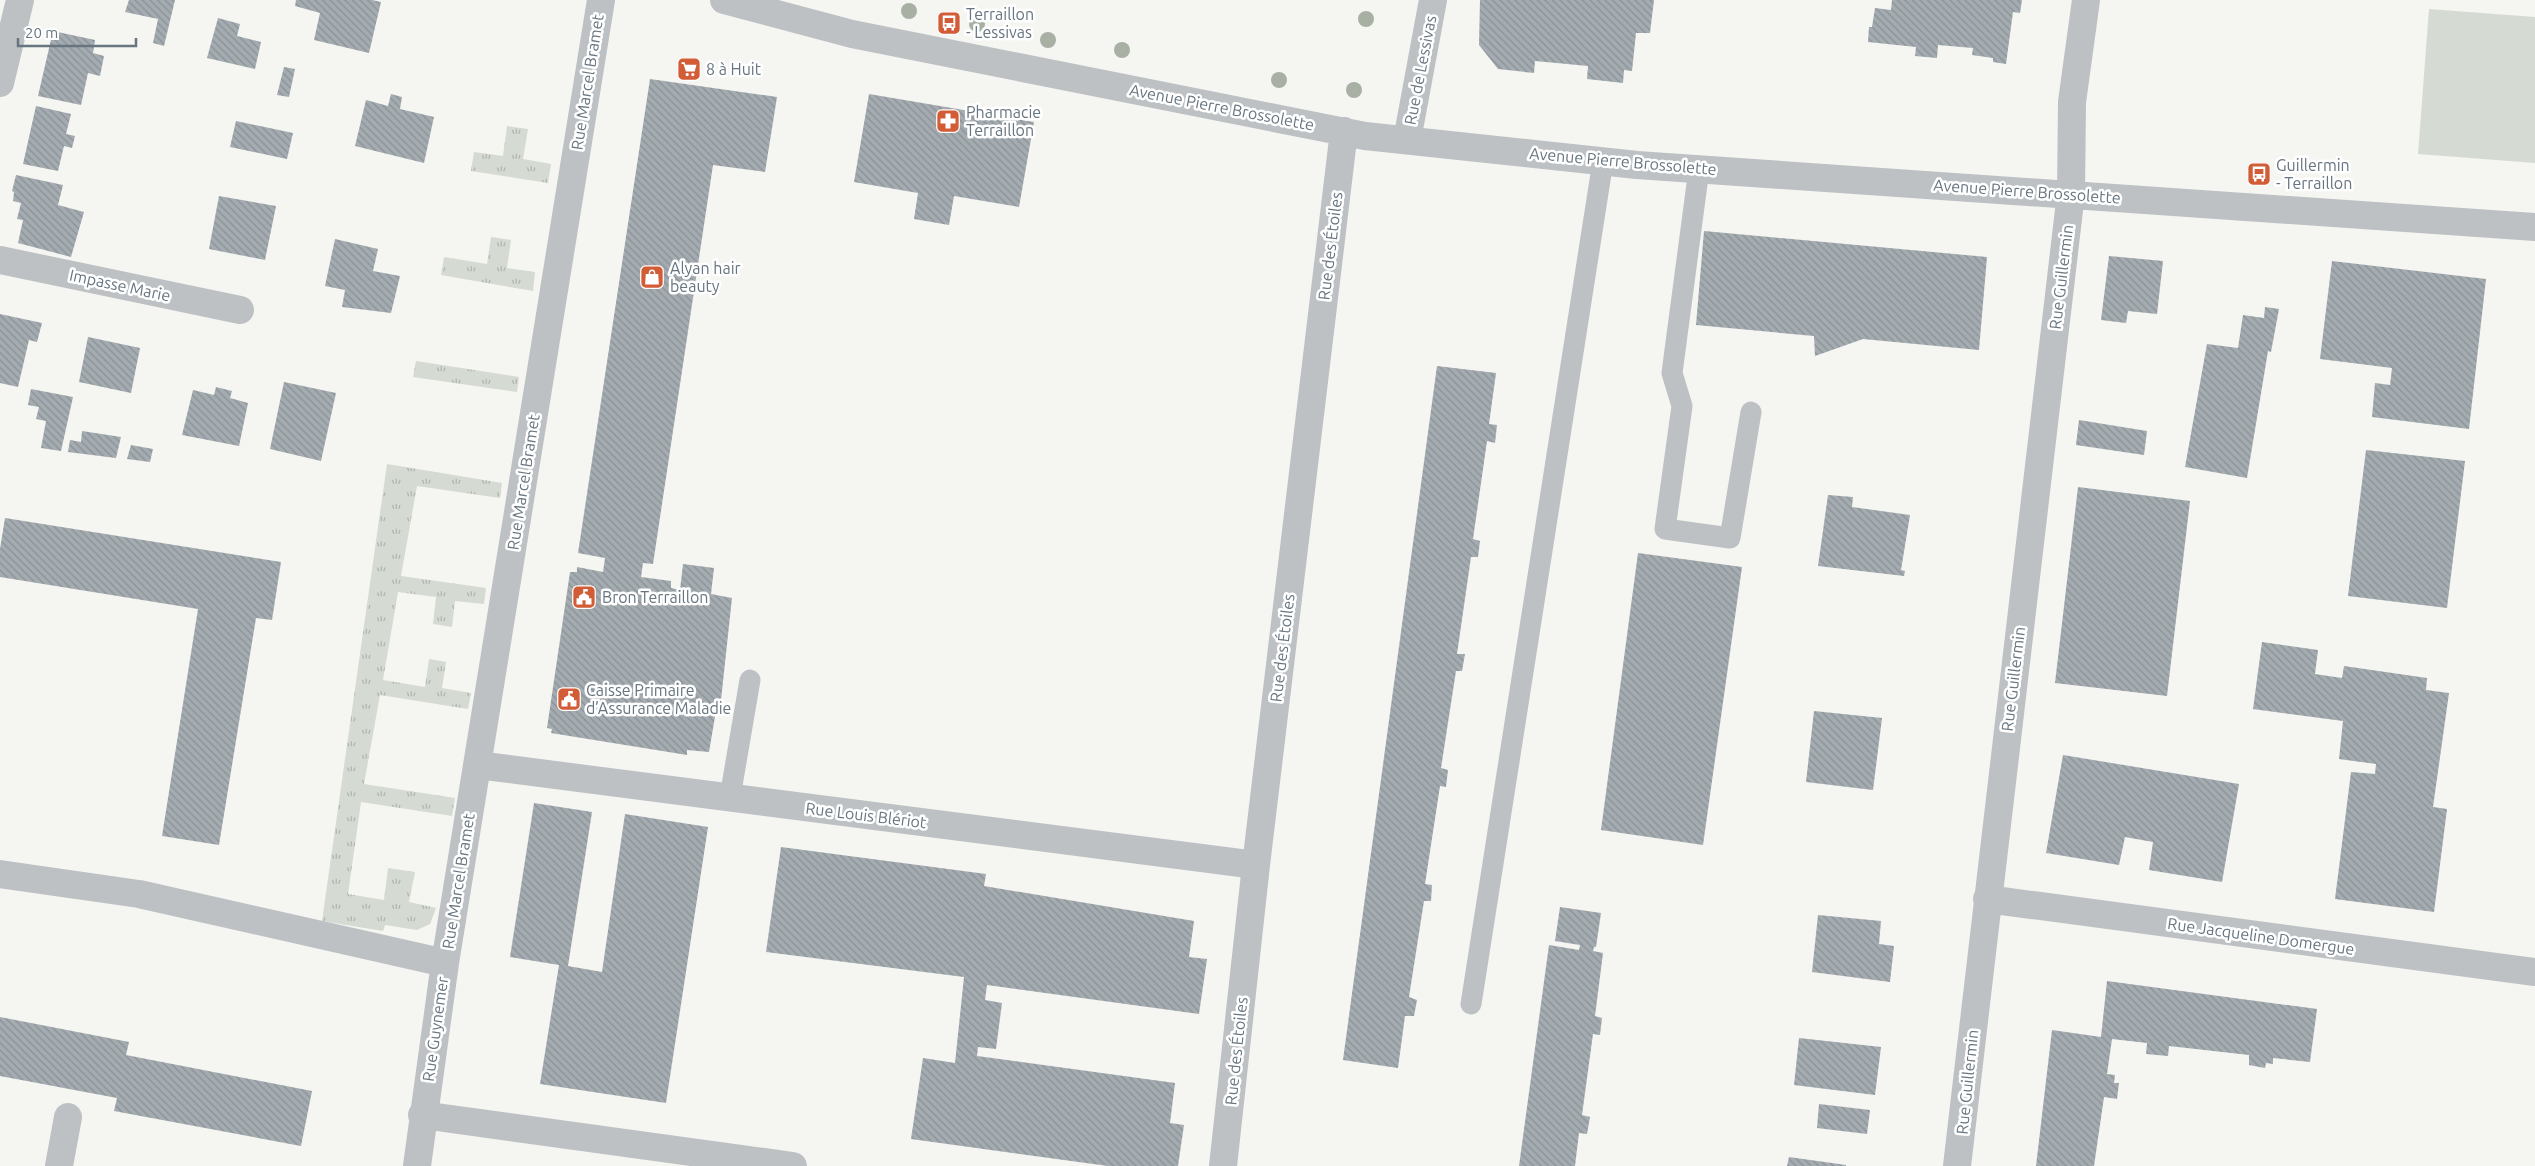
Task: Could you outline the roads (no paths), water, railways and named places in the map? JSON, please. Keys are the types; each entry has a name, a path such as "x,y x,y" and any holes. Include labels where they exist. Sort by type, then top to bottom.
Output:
{"street":[{"path":"0,83 20,0"},
{"name":"Rue Marcel Bramet","path":"445,963 601,0"},
{"name":"Avenue Pierre Brossolette","path":"724,0 852,34 1344,131 1407,140 1603,161 1699,169 2071,193 2319,214 2535,227"},
{"name":"Rue de Lessivas","path":"1407,140 1433,0"},
{"name":"Rue Guillermin","path":"1957,1166 2071,193 2072,102 2086,0"},
{"name":"Rue des Étoiles","path":"1223,1166 1256,865 1344,131"},
{"name":"Impasse Marie","path":"0,260 240,310"},
{"name":"Rue Louis Blériot","path":"477,765 1256,865"},
{"name":"Rue Guynemer","path":"0,874 139,894 445,963 422,1115"},
{"name":"Rue Jacqueline Domergue","path":"1987,900 2535,972"},
{"path":"417,1166 422,1115 793,1166"},
{"path":"59,1166 68,1117"}],"lane":[{"path":"1471,1004 1603,161"},
{"path":"1699,169 1672,373 1682,406 1664,529 1730,538 1751,412"},
{"path":"730,797 750,680"}],"place":[{"name":"Terraillon - Lessivas","path":"949,23"},
{"name":"8 à Huit","path":"689,69"},
{"name":"Pharmacie Terraillon","path":"948,121"},
{"name":"Guillermin - Terraillon","path":"2259,174"},
{"name":"Alyan hair beauty","path":"652,277"},
{"name":"Bron Terraillon","path":"584,597"},
{"name":"Caisse Primaire d’Assurance Maladie","path":"569,699"}]}
